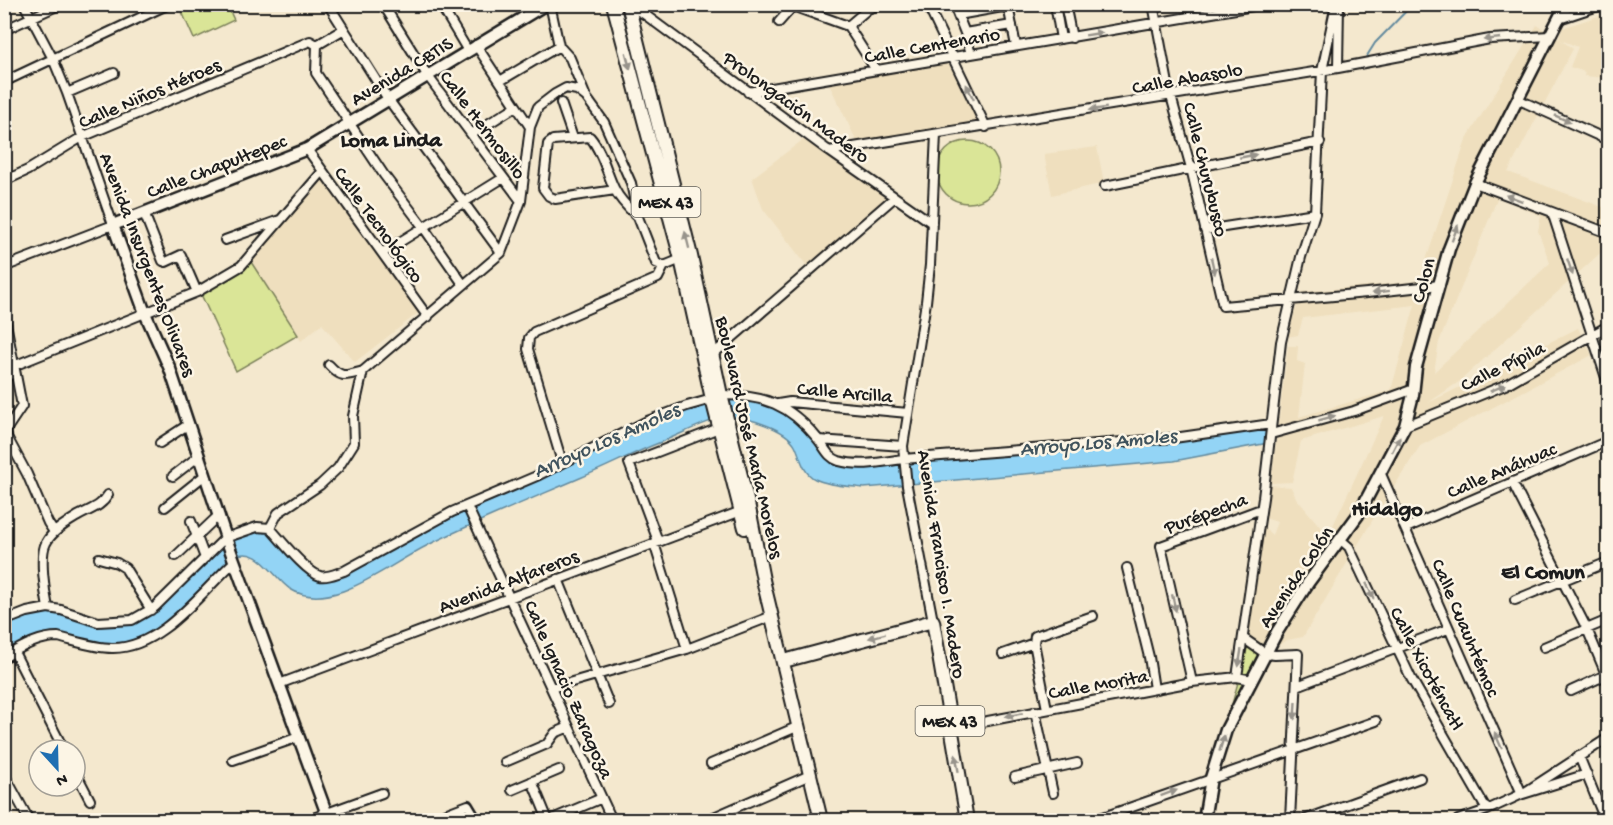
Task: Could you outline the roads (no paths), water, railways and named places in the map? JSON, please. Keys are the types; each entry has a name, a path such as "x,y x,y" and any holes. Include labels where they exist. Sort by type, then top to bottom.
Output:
{"main road":[{"name":"Boulevard José María Morelos","path":"613,4 708,358 721,424 757,569 763,580 772,616"},
{"name":"Boulevard José María Morelos","path":"630,5 691,256 708,358"},
{"name":"MEX 43","path":"772,616 821,820"},
{"path":"784,661 933,621"},
{"name":"Avenida Francisco I. Madero","path":"933,621 967,820"}],"street":[{"name":"Avenida Insurgentes Olivares","path":"24,4 68,93 112,225 145,313 170,369 234,561"},
{"path":"4,30 61,4"},
{"path":"10,79 169,4"},
{"path":"328,4 388,99 501,253"},
{"name":"Calle Hermosillo","path":"383,4 427,75 521,201"},
{"path":"440,4 472,48 500,81 530,127"},
{"path":"548,4 559,46 570,58 586,96 604,122 631,183 638,217 656,263 664,266"},
{"name":"Avenida CBTIS","path":"307,149 548,4"},
{"path":"848,27 868,9 881,4"},
{"path":"927,4 986,127"},
{"path":"1055,4 1061,39"},
{"path":"1065,4 1072,38"},
{"name":"Calle Churubusco","path":"1153,4 1169,89 1173,96 1191,168 1222,306 1290,300"},
{"name":"Calle Centenario","path":"748,92 1265,4"},
{"path":"1337,4 1338,68"},
{"path":"1237,677 1261,509 1281,342 1290,300 1315,213 1322,71 1337,4"},
{"path":"1562,10 1604,4"},
{"name":"Prolongación Madero","path":"630,5 829,151 932,223"},
{"path":"779,22 792,5 848,27 876,70"},
{"path":"971,54 966,33 956,12 1008,6 1016,46"},
{"name":"Colon","path":"1414,389 1416,367 1449,249 1475,183 1562,10"},
{"path":"966,33 1012,25"},
{"name":"Calle Niños Héroes","path":"4,181 28,170 82,137 344,29"},
{"name":"Calle Abasolo","path":"829,151 1322,71 1490,39 1550,36"},
{"path":"313,43 316,73 384,175 463,284"},
{"path":"500,81 559,46"},
{"path":"329,365 342,376 363,371 501,253 521,201 530,127 538,107 566,88 575,70"},
{"path":"68,93 114,73"},
{"path":"566,88 577,90 586,96"},
{"path":"1517,99 1608,140"},
{"path":"561,103 573,138"},
{"path":"472,134 515,106"},
{"name":"Avenida Francisco I. Madero","path":"933,621 907,486 903,446 926,302 936,134"},
{"path":"615,190 555,199 549,196 543,188 548,144 554,140 590,137 596,144 615,190 638,217"},
{"path":"1105,186 1320,142"},
{"name":"Calle Tecnológico","path":"307,149 428,316"},
{"name":"Calle Chapultepec","path":"4,267 307,149"},
{"path":"4,377 16,369 197,292 241,266 322,172"},
{"path":"382,253 503,178"},
{"path":"1475,183 1606,230"},
{"path":"708,358 895,196"},
{"path":"1552,212 1594,335 1608,384"},
{"path":"144,213 163,261 166,262 181,255 197,292"},
{"path":"1205,230 1315,213"},
{"path":"225,240 281,219"},
{"path":"562,462 528,349 528,338 534,332 658,278 664,266 681,259"},
{"path":"1290,300 1440,285"},
{"path":"4,313 22,406 6,430 6,435 27,474 48,524 54,532"},
{"name":"Calle Pípila","path":"1405,426 1505,385 1608,326"},
{"path":"270,528 278,513 320,485 338,468 354,443 353,416 363,371"},
{"path":"1270,434 1354,411 1414,389"},
{"name":"Avenida Colón","path":"1204,820 1211,778 1226,730 1277,632 1308,583 1358,515 1381,474 1405,426 1414,389"},
{"path":"4,621 27,612 48,608 98,622 132,620 151,609 226,539 257,527 270,528 305,566 320,576 344,571 452,512 539,475 647,421 687,406 717,399 761,397 778,404 796,417 819,440 826,454 838,460 863,464 1174,438 1271,424"},
{"name":"Calle Arcilla","path":"778,404 790,402 908,413"},
{"path":"160,443 189,424"},
{"path":"687,649 656,542 629,463 721,424"},
{"path":"819,440 903,446"},
{"name":"Calle Anáhuac","path":"1406,528 1608,441"},
{"path":"173,476 199,456"},
{"name":"Calle Cuauhtémoc","path":"1381,474 1522,794"},
{"path":"165,507 205,475"},
{"path":"1512,482 1587,629 1608,676 1571,691"},
{"path":"48,608 43,560 45,544 54,532 77,516 104,504 108,495"},
{"name":"Calle Ignacio Zaragoza","path":"467,507 612,820"},
{"name":"Purépecha","path":"1192,682 1161,546 1261,509"},
{"name":"Avenida Alfareros","path":"279,684 744,510"},
{"path":"176,556 219,515"},
{"path":"191,521 205,558"},
{"name":"Calle Xicoténcatl","path":"1341,540 1349,546 1411,678 1488,810"},
{"path":"99,558 125,568 151,609"},
{"path":"4,658 40,639 50,637 112,648 124,648 137,644 167,627 234,561 328,817"},
{"path":"1515,600 1608,562"},
{"path":"1127,568 1149,657 1154,689"},
{"path":"558,579 609,704"},
{"path":"551,688 687,649 772,616"},
{"path":"1047,709 1034,643 1035,636 1093,616"},
{"path":"1544,647 1608,620"},
{"path":"1297,686 1448,629"},
{"path":"1243,638 1266,654 1275,656 1298,653 1290,820"},
{"path":"1003,654 1034,643"},
{"path":"14,652 58,738"},
{"name":"Calle Morita","path":"951,728 1192,682 1237,677 1252,680"},
{"path":"1035,711 1053,794"},
{"path":"1095,820 1376,721"},
{"path":"711,764 799,726"},
{"path":"504,762 547,744 555,733 569,728"},
{"path":"233,760 299,737"},
{"path":"1522,794 1608,738"},
{"path":"1579,756 1605,820"},
{"path":"1015,777 1077,763"},
{"path":"512,790 559,770"},
{"path":"4,774 29,820"},
{"path":"1458,820 1488,810 1522,794 1587,774"},
{"path":"707,820 810,775"},
{"path":"1304,820 1420,778"},
{"path":"532,781 549,820 560,819 602,798"},
{"path":"308,820 328,817 382,793"},
{"path":"87,794 90,800"},
{"path":"429,820 468,805 477,820"}],"water":[{"name":"Arroyo Los Amoles","path":"740,396 771,402 806,427 825,454 864,467 892,466 1270,425 1268,443 1174,461 864,488 815,479 805,468 795,445 784,434 756,422 724,417 644,449 452,534 343,591 316,596 296,592 284,584 257,558 241,554 232,558 172,619 145,638 121,645 50,633 32,638 5,654 5,622 9,620 48,611 96,624 134,622 205,560 240,535 257,529 270,531 319,579 670,413"}],"waterway":[{"name":"Arroyo Los Amoles","path":"1365,59 1375,43 1413,4"}],"district":[{"name":"Loma Linda","path":"391,138"},
{"name":"Hidalgo","path":"1387,507"},
{"name":"El Comun","path":"1543,570"}]}
